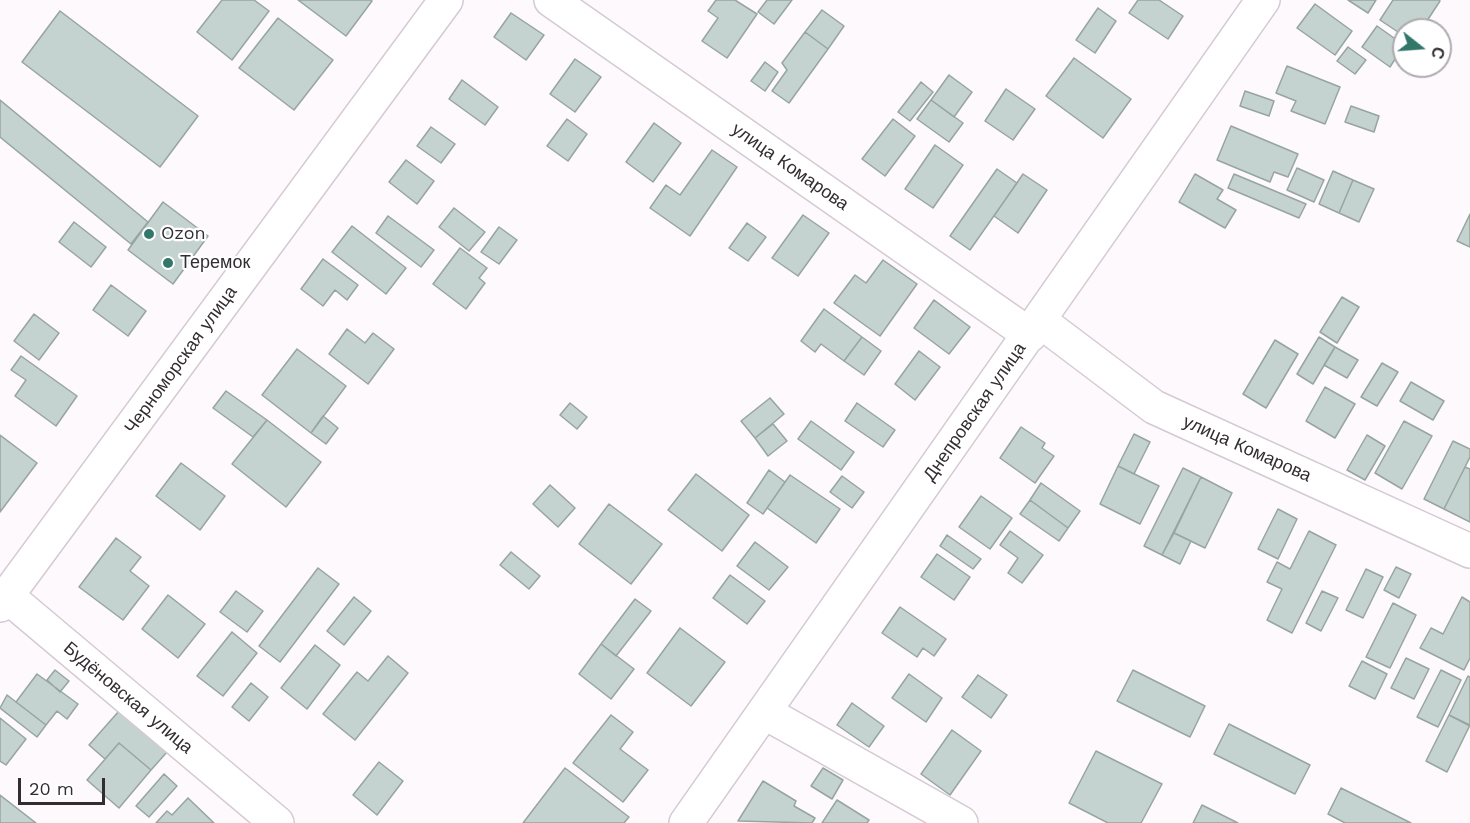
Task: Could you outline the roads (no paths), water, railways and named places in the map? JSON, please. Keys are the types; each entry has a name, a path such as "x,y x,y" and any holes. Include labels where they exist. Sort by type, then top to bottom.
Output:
{"street":[{"name":"Черноморская улица","path":"5,592 446,0"},
{"name":"улица Комарова","path":"551,0 1154,407 1470,551"},
{"name":"Днепровская улица","path":"686,823 1263,0"},
{"name":"Будёновская улица","path":"5,592 277,823"},
{"path":"764,712 961,823"}],"place":[{"name":"Ozon","path":"149,234"},
{"name":"Теремок","path":"168,263"}]}
